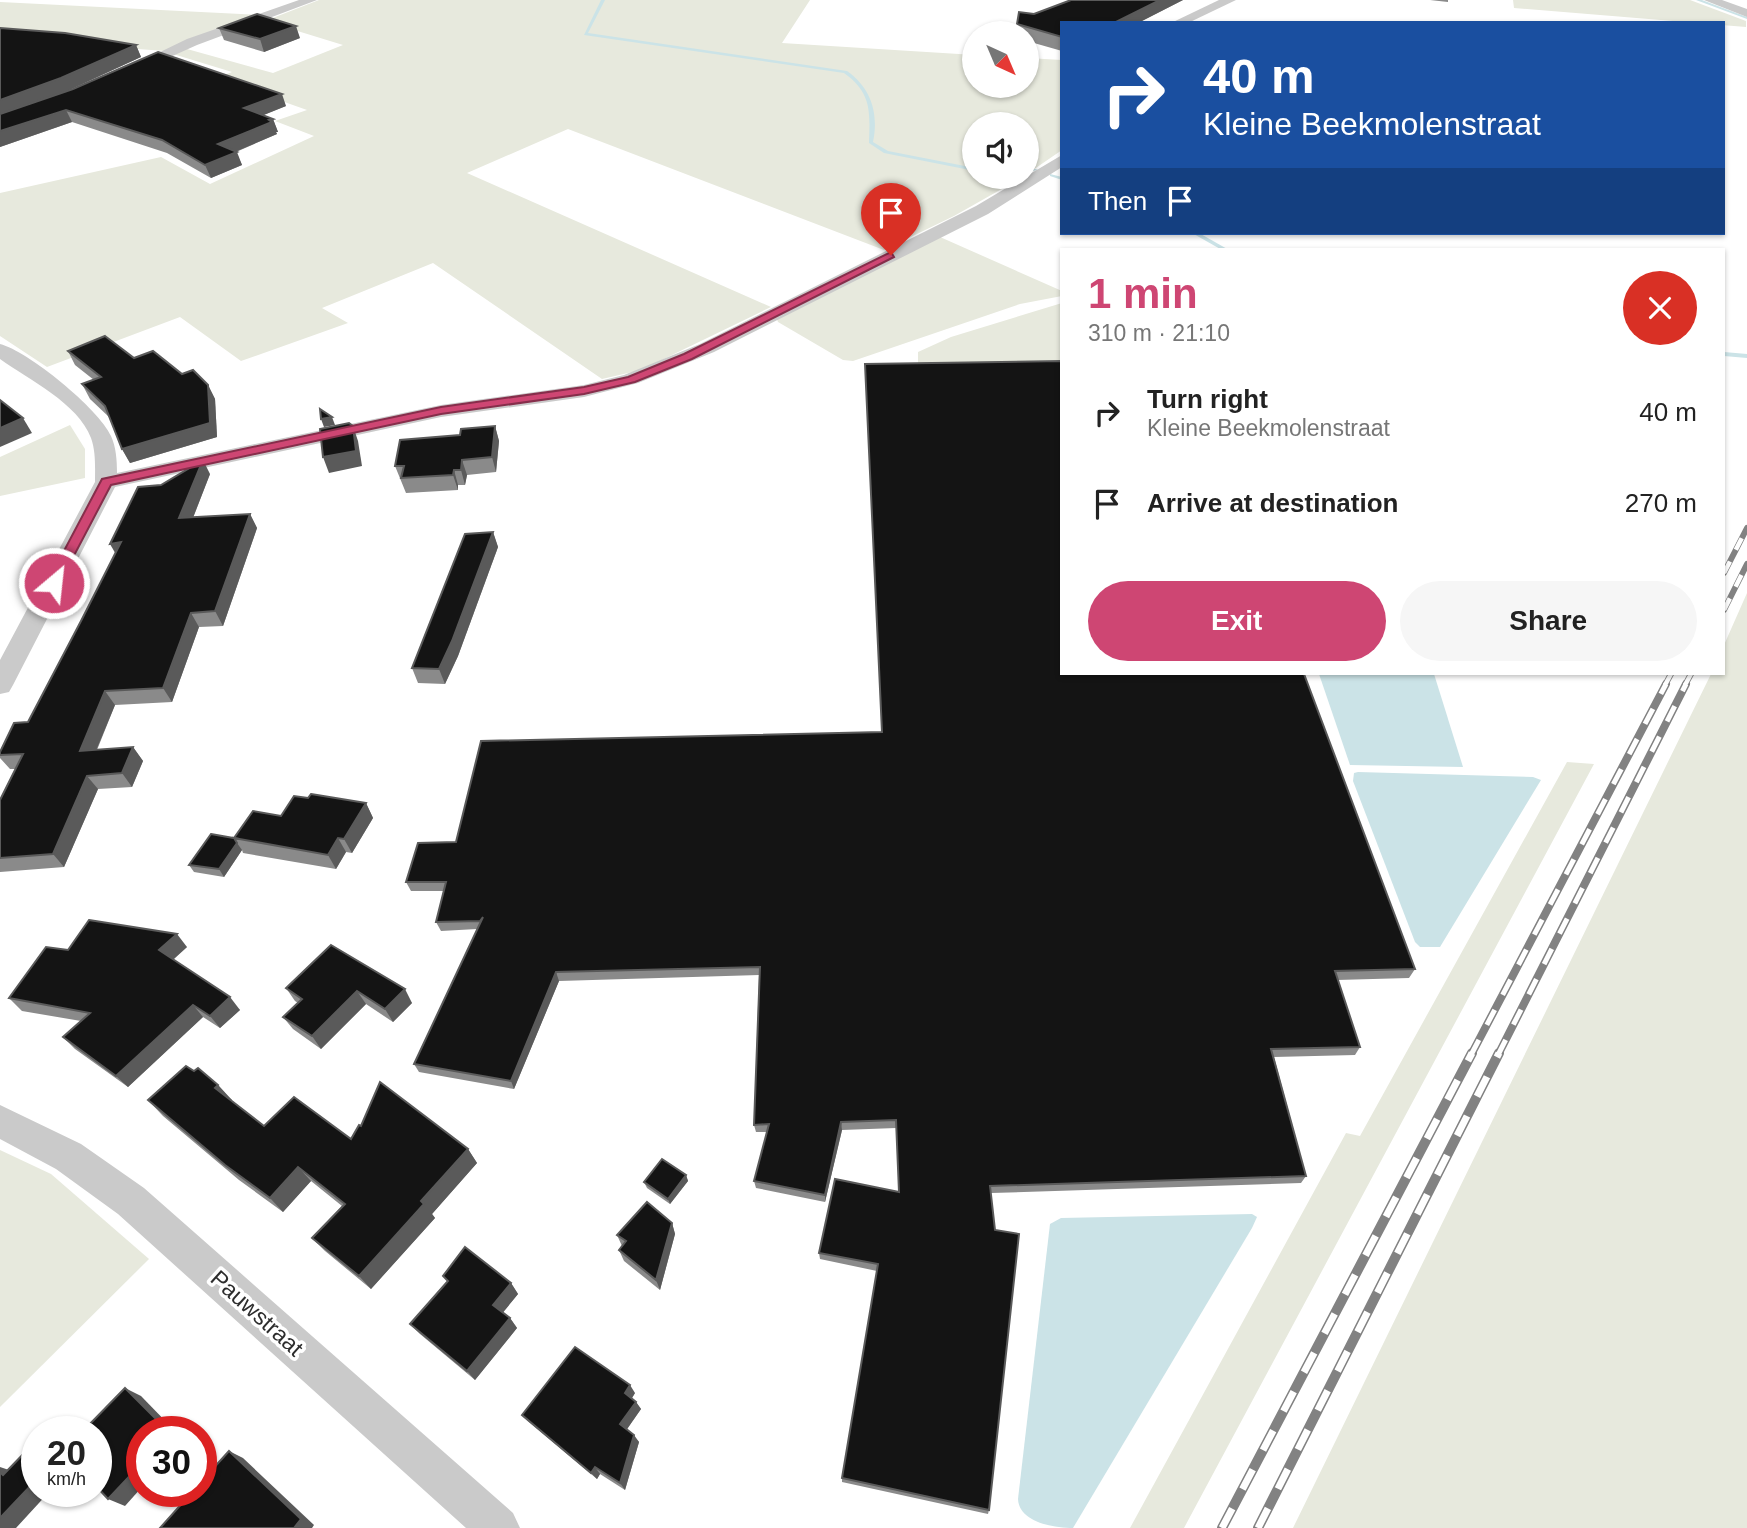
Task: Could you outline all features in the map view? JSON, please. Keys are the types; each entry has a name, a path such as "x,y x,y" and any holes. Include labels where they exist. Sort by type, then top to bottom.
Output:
{"street":[{"path":"118,76 192,42 312,0"},
{"path":"1182,21 1230,0"},
{"path":"1710,0 1747,13"},
{"path":"106,482 441,411 584,391 631,380 694,354 982,210 1060,161"},
{"path":"0,350 78,408 97,429 106,453 106,482 0,685"},
{"name":"Pauwstraat","path":"0,1122 46,1142 95,1175 159,1225 498,1528"}],"shaded area":[{"path":"319,0 810,0 782,43 962,54 962,98 1040,98 1040,59 1060,60 1060,151 1039,166 1039,112 962,112 962,189 1002,189 884,250 568,129 467,173 771,307 641,370 602,379 433,263 322,308 348,323 241,361 180,317 47,367 0,336 0,193 161,157 210,184 314,136 275,121 307,110 217,78 232,72 173,54 187,49 273,73 343,45 265,21"},
{"path":"1513,0 1690,0 1746,21 1746,27 1725,25 1725,21 1673,21 1514,8"},
{"path":"0,2 261,15 165,51 0,39"},
{"path":"940,237 1060,290 1060,296 1020,304 853,361 843,360 778,322 776,317"},
{"path":"1060,304 1060,367 918,368 918,352 951,337"},
{"path":"70,425 85,449 85,478 0,496 0,457"},
{"path":"1747,593 1747,1528 1293,1528 1711,675 1725,675 1725,643"},
{"path":"1567,762 1594,764 1184,1528 1130,1528 1346,1133 1360,1136"},
{"path":"0,1150 51,1174 149,1259 0,1407"}],"water":[{"path":"1319,675 1434,675 1463,767 1350,765"},
{"path":"1354,773 1533,777 1541,780 1440,947 1420,947 1415,942 1353,781"},
{"path":"1252,1214 1257,1217 1252,1228 1073,1528 1047,1525 1024,1513 1018,1499 1050,1224 1061,1218"}],"building":[{"path":"1071,0 1160,0 1118,21 1060,21 1060,36 1040,31 1040,21 1018,21 1019,12 1034,14"},
{"path":"257,14 296,26 260,39 219,28"},
{"path":"0,28 65,33 136,45 61,78 0,100"},
{"path":"158,52 282,94 244,108 273,119 269,120 272,122 218,144 237,152 205,165 162,140 66,110 0,131 0,114 73,89"},
{"path":"105,336 134,358 153,351 182,374 193,370 208,385 210,423 122,449 105,406 82,384 101,377 68,351"},
{"path":"1060,361 1060,675 1304,675 1415,969 1335,971 1360,1047 1271,1049 1306,1176 990,1186 995,1230 1019,1234 989,1510 842,1478 878,1264 819,1253 835,1179 899,1192 896,1120 841,1122 825,1195 754,1181 769,1124 754,1125 760,967 556,972 511,1081 414,1064 483,917 480,921 436,922 446,882 406,882 418,843 456,842 481,741 882,732 865,364"},
{"path":"0,400 23,418 0,428"},
{"path":"320,409 332,417 321,419"},
{"path":"349,423 353,426 356,451 323,457 320,429"},
{"path":"495,426 492,457 462,460 461,470 454,470 453,475 401,478 404,466 395,466 400,440 460,435 461,429"},
{"path":"203,460 179,518 250,514 215,611 191,613 163,688 105,691 80,751 133,747 122,773 87,776 53,854 0,858 0,800 23,754 0,755 14,723 28,722 121,542 110,544 138,487 161,485"},
{"path":"493,532 439,669 412,668 465,534"},
{"path":"311,794 366,803 344,839 338,838 328,855 234,838 253,811 281,816 294,796 308,798"},
{"path":"211,834 234,838 237,843 219,869 189,865"},
{"path":"89,920 177,934 159,950 230,997 210,1016 193,1005 116,1076 63,1037 90,1013 9,998 46,947 68,950"},
{"path":"331,945 405,989 385,1009 357,991 312,1036 283,1017 302,999 286,988"},
{"path":"186,1066 194,1071 198,1068 218,1085 215,1088 264,1126 294,1097 351,1139 359,1125 361,1126 380,1082 468,1149 421,1201 424,1204 359,1276 312,1238 345,1204 298,1167 270,1198 225,1165 148,1100"},
{"path":"662,1159 686,1175 668,1199 644,1182"},
{"path":"647,1202 672,1223 656,1280 619,1250 626,1241 617,1235"},
{"path":"465,1247 511,1283 493,1305 510,1318 467,1371 410,1324 448,1281 443,1276"},
{"path":"575,1347 630,1385 625,1393 636,1402 620,1424 634,1435 620,1483 595,1467 591,1473 522,1415"},
{"path":"125,1388 153,1416 126,1416 126,1480 112,1495 112,1416 98,1416"},
{"path":"229,1451 301,1519 294,1528 160,1528 179,1507 217,1507 217,1464"},
{"path":"21,1456 21,1496 0,1518 0,1472 3,1475"}],"waterway":[{"path":"603,0 585,34 845,72 860,85 870,102 873,122 871,142 886,152 962,167"},
{"path":"1698,0 1747,18"},
{"path":"1052,175 1060,178"},
{"path":"1199,235 1222,248"},
{"path":"1725,354 1747,356"}],"railway":[{"path":"1725,571 1747,528"},
{"path":"1725,608 1747,564"},
{"path":"1665,685 1670,675"},
{"path":"1685,685 1690,675"},
{"path":"1471,1055 1666,684"},
{"path":"1498,1055 1686,684"},
{"path":"1222,1528 1472,1053"},
{"path":"1258,1528 1499,1053"}],"route":[{"path":"54,583 106,482 441,411 584,391 631,380 688,357 891,255"}]}
